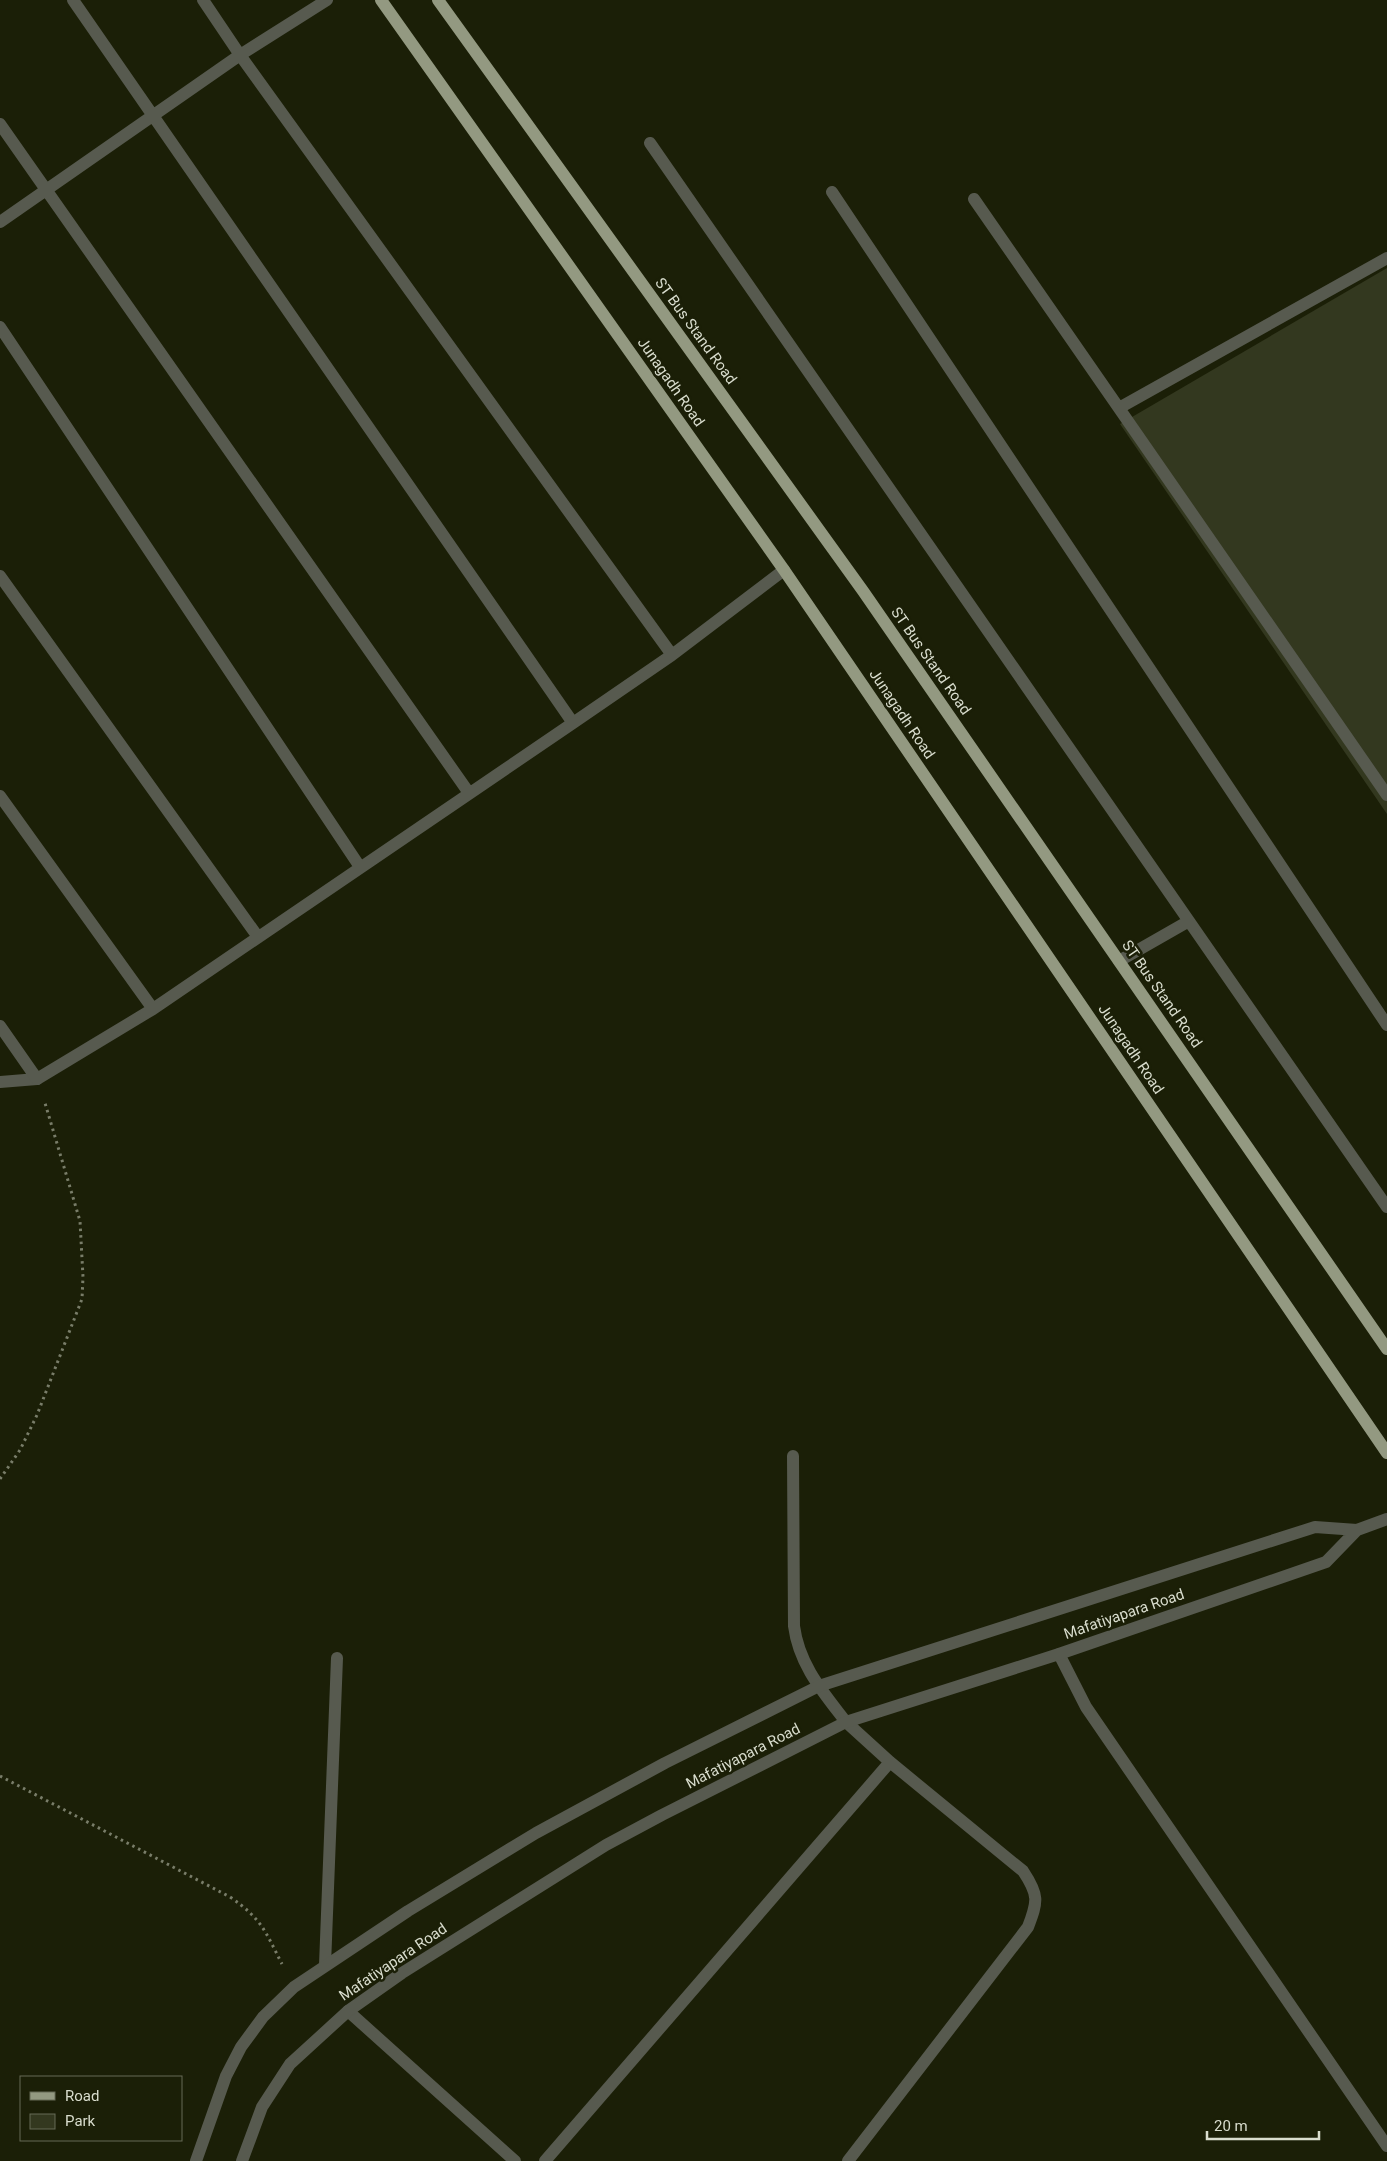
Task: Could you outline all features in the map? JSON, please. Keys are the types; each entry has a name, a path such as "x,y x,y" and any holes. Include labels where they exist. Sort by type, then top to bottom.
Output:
{"main road":[{"name":"Junagadh Road","path":"381,0 784,570 1387,1453"},
{"name":"ST Bus Stand Road","path":"438,0 858,583 1387,1349"}],"street":[{"path":"74,0 574,723"},
{"path":"203,0 240,55 672,655"},
{"path":"0,222 240,55 326,0"},
{"path":"0,124 469,793"},
{"path":"650,143 1387,1207"},
{"path":"832,192 1387,1025"},
{"path":"974,199 1387,795"},
{"path":"1119,408 1387,258"},
{"path":"0,327 360,867"},
{"path":"0,1082 37,1078 153,1009 672,655 784,570"},
{"path":"0,576 258,937"},
{"path":"0,796 153,1009"},
{"path":"1119,961 1189,921"},
{"path":"0,1026 37,1078"},
{"path":"793,1456 794,1626 801,1658 846,1722 890,1762 1022,1871 1034,1888 1036,1907 1028,1927 848,2161"},
{"path":"196,2161 226,2076 238,2054 262,2017 294,1986 536,1833 665,1763 819,1686 1315,1527 1357,1530 1387,1519"},
{"name":"Mafatiyapara Road","path":"242,2161 262,2107 290,2064 348,2011 410,1968 606,1845 662,1814 846,1722 1060,1654 1326,1562 1357,1530"},
{"path":"1060,1654 1086,1707 1387,2146"},
{"path":"325,1965 337,1658"},
{"path":"545,2161 890,1762"},
{"path":"348,2011 515,2161"}],"path":[{"path":"0,1480 20,1450 36,1415 82,1299 83,1269 80,1221 37,1078"},
{"path":"0,1776 230,1897 249,1910 262,1925 294,1986"}],"green space":[{"path":"1387,268 1387,814 1120,424"}]}
